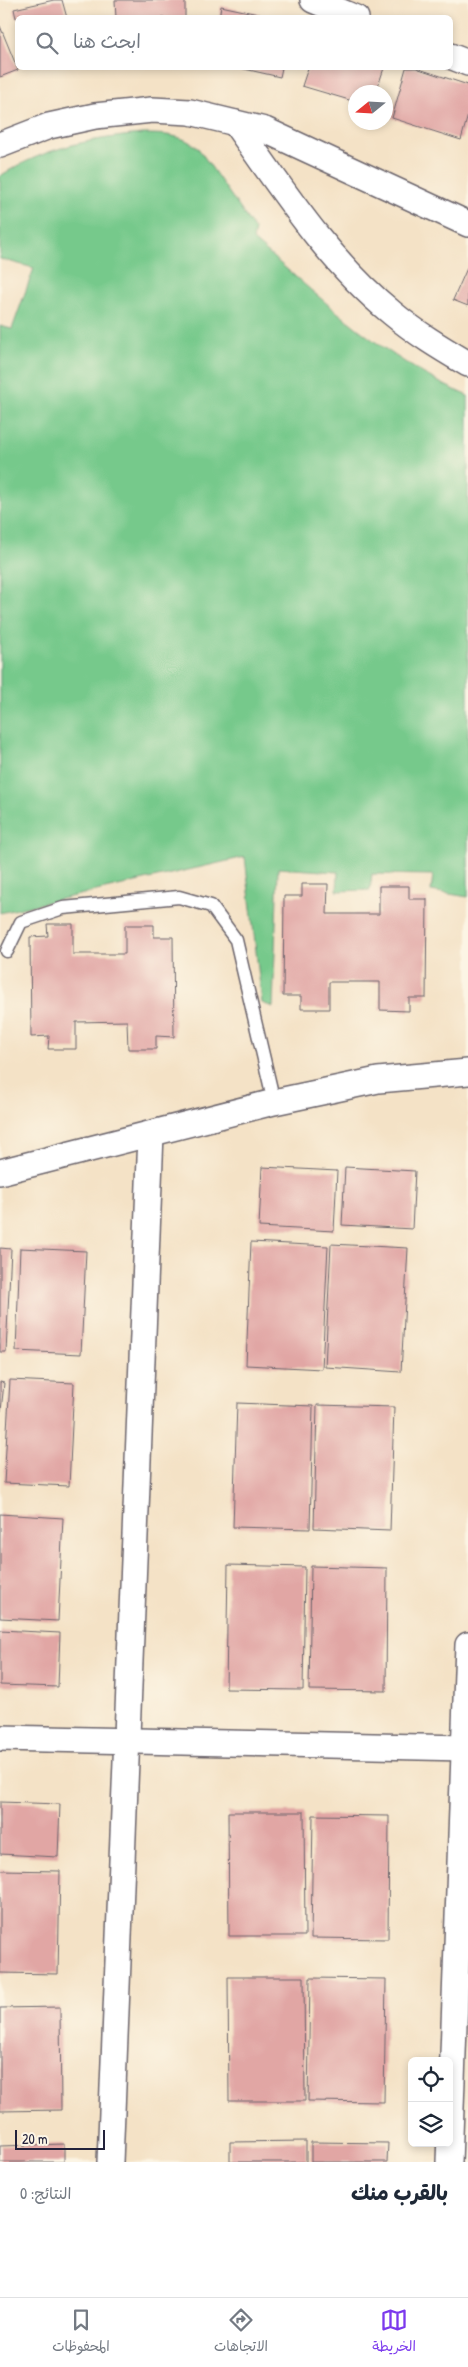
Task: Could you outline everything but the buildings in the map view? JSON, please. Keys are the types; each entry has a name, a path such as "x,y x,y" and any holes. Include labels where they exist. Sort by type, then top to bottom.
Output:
{"street":[{"path":"313,0 349,15"},
{"path":"453,57 468,64"},
{"path":"0,145 49,126 95,116 152,110 190,112 266,130 468,224"},
{"path":"235,123 309,227 355,279 391,313 428,341 468,364"},
{"path":"0,1172 274,1102 378,1080 468,1072"},
{"path":"110,2162 151,1134"},
{"path":"449,2162 462,1976 468,1645"},
{"path":"0,1738 465,1748"}],"lane":[{"path":"7,952 21,922 63,908 179,897 211,906 236,940 274,1102"}],"green space":[{"path":"142,134 178,137 192,143 198,148 255,230 253,240 329,305 382,346 438,382 468,396 468,897 431,891 433,875 372,874 370,890 337,891 338,872 278,868 273,1007 262,1003 245,857 0,913 0,326 12,329 34,268 0,259 0,176 51,151 86,142"}]}
